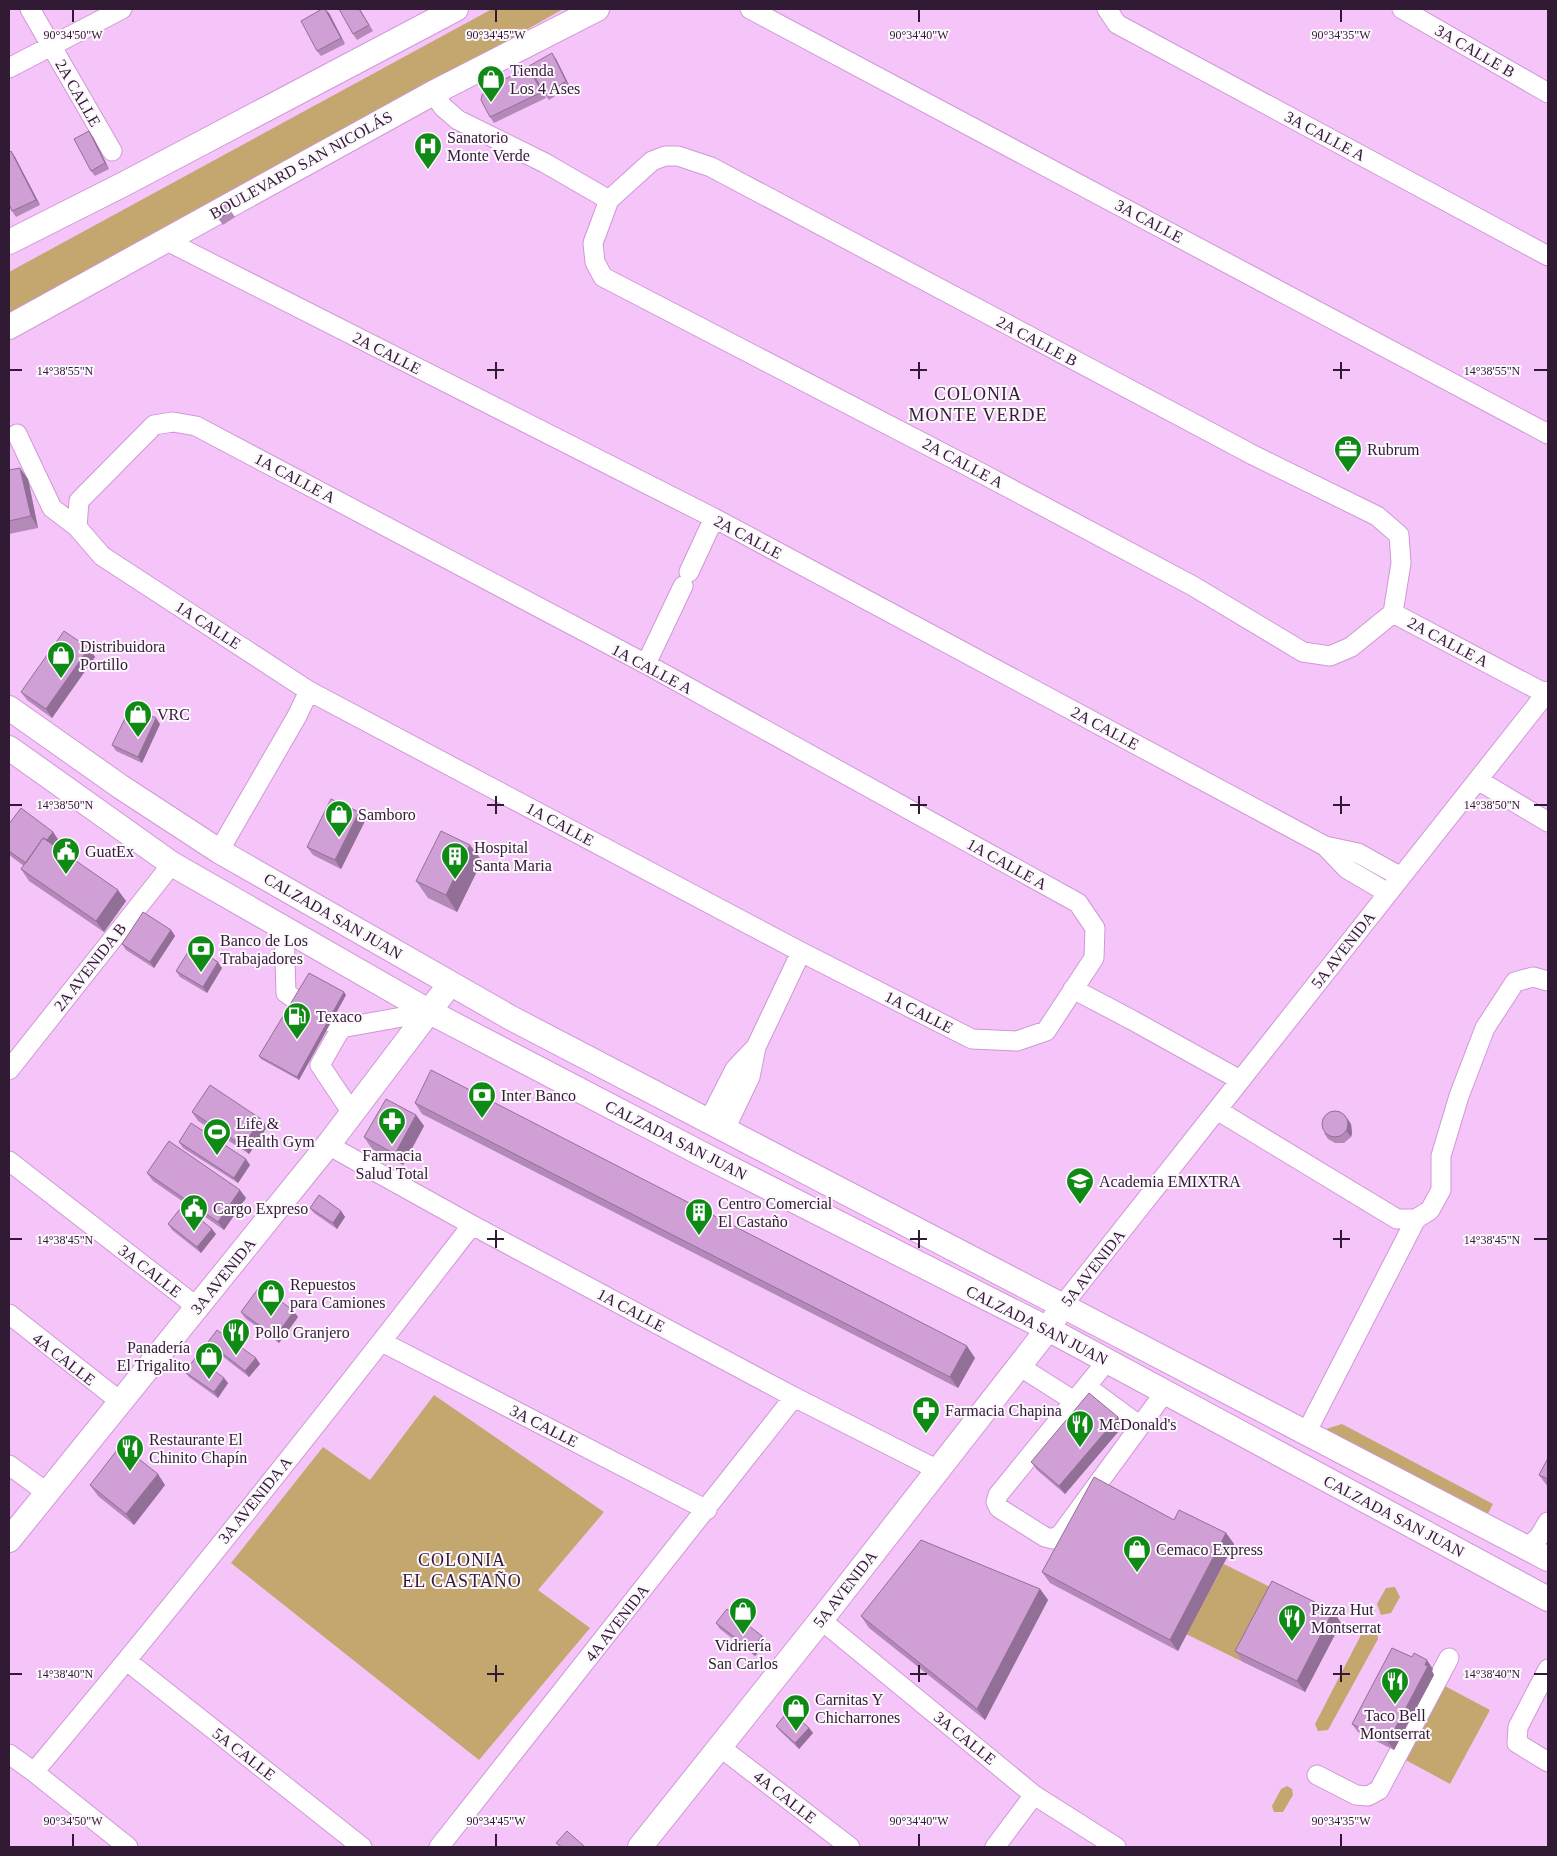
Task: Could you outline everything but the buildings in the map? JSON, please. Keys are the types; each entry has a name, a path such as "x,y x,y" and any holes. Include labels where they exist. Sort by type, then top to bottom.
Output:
{"main road":[{"path":"9,242 124,184 456,9"},
{"name":"BOULEVARD SAN NICOLÁS","path":"9,327 433,93 597,9"},
{"name":"CALZADA SAN JUAN","path":"9,708 121,787 219,851 511,1018 1548,1559"},
{"name":"CALZADA SAN JUAN","path":"9,748 172,864 430,1012 708,1157 1048,1329 1548,1599"},
{"name":"3A AVENIDA","path":"9,1540 328,1144 450,984"},
{"name":"5A AVENIDA","path":"640,1847 821,1620 1048,1329 1062,1306"}],"street":[{"name":"2A CALLE","path":"30,9 112,150"},
{"path":"9,68 122,9"},
{"name":"3A CALLE","path":"750,9 1548,434"},
{"name":"3A CALLE A","path":"1108,9 1117,24 1548,256"},
{"name":"3A CALLE B","path":"1402,9 1548,92"},
{"path":"433,93 443,107 458,120 544,163 609,200"},
{"name":"2A CALLE B","path":"609,200 652,160 665,156 678,156 711,167 1244,451 1377,516 1399,535 1401,563 1393,612"},
{"name":"2A CALLE A","path":"609,200 593,243 595,262 603,277 949,455 1192,586 1303,652 1330,656 1352,647 1393,612 1547,692"},
{"name":"2A CALLE","path":"165,240 714,518 1325,846 1358,853 1401,877"},
{"name":"1A CALLE A","path":"77,527 79,501 154,425 173,422 196,426 646,664 1078,903 1095,928 1094,958 1073,989"},
{"name":"1A CALLE","path":"16,434 52,508 77,527 102,556 309,691 801,952 972,1039 1017,1041 1046,1031 1073,989"},
{"path":"646,664 714,518"},
{"path":"219,851 309,691"},
{"name":"5A AVENIDA","path":"1062,1306 1547,692"},
{"path":"1478,780 1548,822"},
{"name":"2A CALLE","path":"1325,846 1347,869 1388,893"},
{"name":"2A AVENIDA B","path":"9,1070 172,864"},
{"path":"284,928 286,993 296,1000"},
{"path":"717,1124 750,1077 756,1047 801,952"},
{"path":"1306,1433 1416,1219 1430,1210 1441,1190 1441,1156 1459,1096 1485,1028 1515,982 1533,977 1548,981"},
{"path":"1073,989 1240,1080"},
{"path":"352,1113 320,1065 336,1025 430,1012"},
{"path":"1217,1110 1397,1219 1416,1219"},
{"name":"1A CALLE","path":"328,1144 472,1225 794,1397 938,1470"},
{"name":"3A CALLE","path":"9,1161 197,1307"},
{"name":"3A AVENIDA A","path":"34,1772 127,1661 382,1342 472,1225"},
{"name":"4A CALLE","path":"9,1314 121,1402"},
{"name":"3A CALLE","path":"382,1342 707,1510"},
{"path":"1107,1361 998,1494 996,1502 999,1508 1045,1537 1053,1539 1061,1534 1164,1392"},
{"path":"1019,1366 1074,1401"},
{"path":"1087,1387 1140,1426"},
{"name":"4A AVENIDA","path":"439,1847 707,1510 794,1397"},
{"path":"9,1465 46,1492"},
{"path":"1527,1547 1539,1537 1548,1522"},
{"name":"3A CALLE","path":"821,1620 1034,1795 1116,1847"},
{"path":"1317,1775 1356,1795 1368,1796 1379,1790 1449,1658"},
{"name":"5A CALLE","path":"127,1661 362,1847"},
{"path":"1548,1669 1541,1699 1518,1727 1518,1743 1548,1762"},
{"name":"4A CALLE","path":"720,1747 850,1847"},
{"path":"9,1754 128,1847"},
{"path":"995,1847 1034,1795"}],"shaded area":[{"path":"492,9 563,9 9,325 9,272"},
{"path":"434,1395 604,1512 538,1590 590,1628 479,1760 231,1563 323,1447 370,1480"},
{"path":"1342,1424 1493,1504 1486,1517 1323,1430"},
{"path":"1224,1564 1280,1592 1243,1662 1186,1634"},
{"path":"1395,1587 1400,1597 1391,1613 1381,1615 1377,1604 1386,1588"},
{"path":"1370,1629 1377,1634 1378,1639 1328,1730 1318,1731 1315,1724 1363,1631"},
{"path":"1443,1685 1490,1710 1450,1784 1402,1758"},
{"path":"1287,1786 1292,1789 1293,1795 1283,1812 1274,1812 1272,1806 1281,1789"}],"place":[{"name":"Tienda Los 4 Ases","path":"491,103"},
{"name":"Sanatorio Monte Verde","path":"428,170"},
{"name":"Rubrum","path":"1348,473"},
{"name":"Distribuidora Portillo","path":"61,679"},
{"name":"VRC","path":"138,738"},
{"name":"Samboro","path":"339,838"},
{"name":"GuatEx","path":"66,875"},
{"name":"Hospital Santa Maria","path":"455,880"},
{"name":"Banco de Los Trabajadores","path":"201,973"},
{"name":"Texaco","path":"297,1040"},
{"name":"Inter Banco","path":"482,1119"},
{"name":"Farmacia Salud Total","path":"392,1145"},
{"name":"Life & Health Gym","path":"217,1156"},
{"name":"Academia EMIXTRA","path":"1080,1205"},
{"name":"Cargo Expreso","path":"194,1232"},
{"name":"Centro Comercial El Castaño","path":"699,1236"},
{"name":"Repuestos para Camiones","path":"271,1317"},
{"name":"Pollo Granjero","path":"236,1356"},
{"name":"Panadería El Trigalito","path":"209,1380"},
{"name":"Farmacia Chapina","path":"926,1434"},
{"name":"McDonald's","path":"1080,1448"},
{"name":"Restaurante El Chinito Chapín","path":"130,1472"},
{"name":"Cemaco Express","path":"1137,1573"},
{"name":"Vidriería San Carlos","path":"743,1635"},
{"name":"Pizza Hut Montserrat","path":"1292,1642"},
{"name":"Taco Bell Montserrat","path":"1395,1705"},
{"name":"Carnitas Y Chicharrones","path":"796,1732"}],"district":[{"name":"COLONIA MONTE VERDE","path":"978,404"},
{"name":"COLONIA EL CASTAÑO","path":"462,1570"}]}
